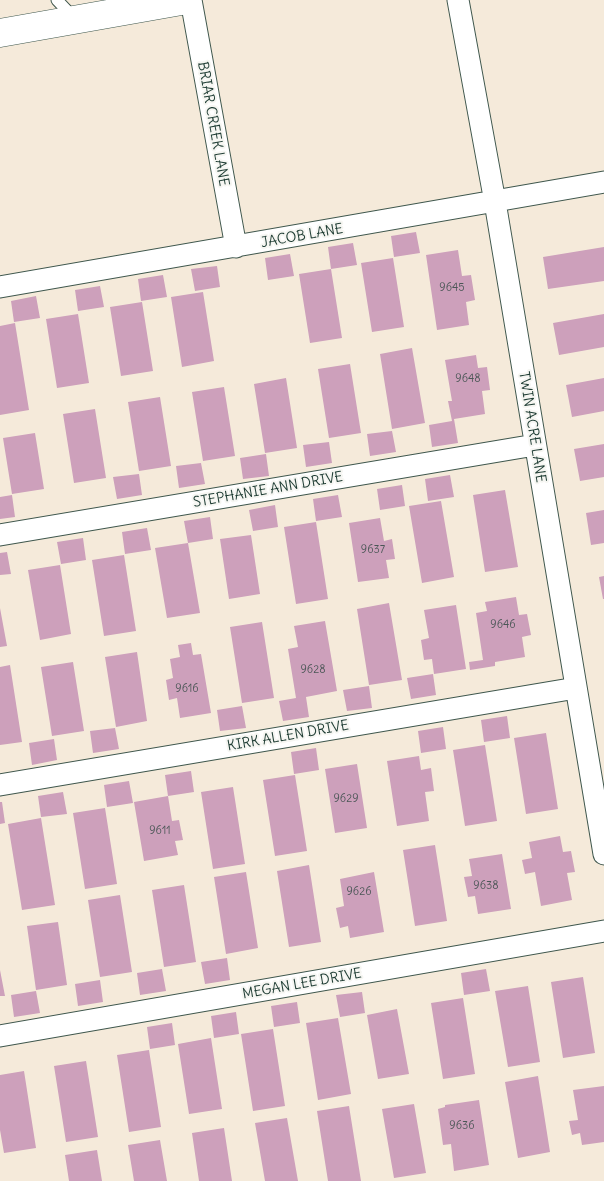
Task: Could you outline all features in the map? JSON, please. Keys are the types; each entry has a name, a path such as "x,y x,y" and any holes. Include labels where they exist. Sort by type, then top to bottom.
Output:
{"street":[{"path":"0,32 189,0"},
{"name":"BRIAR CREEK LANE","path":"189,0 236,247"},
{"name":"TWIN ACRE LANE","path":"458,0 495,202 604,854"},
{"name":"JACOB LANE","path":"0,287 604,182"},
{"name":"STEPHANIE ANN DRIVE","path":"0,535 536,445"},
{"name":"KIRK ALLEN DRIVE","path":"0,785 576,688"},
{"name":"MEGAN LEE DRIVE","path":"0,1036 604,931"}],"lane":[{"path":"58,0 76,19"}],"building":[{"path":"416,232 420,253 394,257 391,236"},
{"path":"353,243 357,265 331,269 328,247"},
{"path":"604,247 604,281 548,289 543,257"},
{"path":"458,250 462,276 471,275 475,300 466,302 469,325 437,330 426,255"},
{"path":"290,254 294,276 268,280 265,258"},
{"path":"393,258 404,327 372,332 361,263"},
{"path":"217,266 220,287 195,291 191,269"},
{"path":"331,269 342,338 310,343 299,274"},
{"path":"163,275 167,297 141,301 138,279"},
{"path":"100,286 104,307 78,311 75,290"},
{"path":"203,292 214,361 182,367 171,297"},
{"path":"36,296 40,318 14,322 11,301"},
{"path":"142,302 153,371 121,376 110,307"},
{"path":"78,314 89,383 57,388 46,319"},
{"path":"604,314 604,347 559,355 553,323"},
{"path":"15,323 29,410 0,415 0,326"},
{"path":"412,348 425,423 392,429 380,354"},
{"path":"476,355 478,368 487,367 490,390 482,391 485,414 454,419 458,443 432,447 429,425 452,421 448,401 452,401 445,360"},
{"path":"350,364 361,433 329,438 318,369"},
{"path":"286,378 297,448 265,453 254,384"},
{"path":"604,378 604,411 572,417 566,385"},
{"path":"224,387 235,456 203,461 192,392"},
{"path":"160,397 171,466 139,471 128,402"},
{"path":"95,409 106,478 74,483 63,414"},
{"path":"392,431 396,452 370,456 367,434"},
{"path":"35,433 44,489 12,494 3,438"},
{"path":"329,442 332,463 306,467 303,445"},
{"path":"604,444 604,477 580,481 574,449"},
{"path":"266,454 269,476 243,479 240,458"},
{"path":"201,463 205,484 179,488 176,466"},
{"path":"139,474 142,495 117,499 113,477"},
{"path":"450,475 454,497 428,501 425,479"},
{"path":"402,485 405,506 380,510 377,489"},
{"path":"505,490 518,567 485,572 473,495"},
{"path":"12,495 15,517 0,519 0,497"},
{"path":"338,495 342,517 316,521 313,499"},
{"path":"441,501 454,577 422,583 409,506"},
{"path":"275,505 278,527 253,531 249,510"},
{"path":"604,510 604,543 591,545 586,513"},
{"path":"210,517 213,539 188,543 184,521"},
{"path":"380,518 384,541 392,539 395,559 386,560 389,578 358,582 349,523"},
{"path":"316,522 328,599 296,604 284,527"},
{"path":"147,528 151,550 125,554 122,532"},
{"path":"251,535 260,594 229,599 220,539"},
{"path":"83,538 86,560 61,564 57,542"},
{"path":"188,543 200,613 167,618 155,548"},
{"path":"7,552 11,574 0,575 0,553"},
{"path":"124,555 136,631 104,636 92,560"},
{"path":"60,565 71,634 40,640 28,570"},
{"path":"604,576 604,599 603,599 599,577"},
{"path":"516,597 519,615 527,614 531,635 522,637 525,657 495,662 495,666 470,670 469,662 483,660 476,613 487,611 485,602"},
{"path":"389,603 402,680 369,685 357,609"},
{"path":"456,605 466,669 434,674 432,659 424,660 421,640 429,638 424,610"},
{"path":"0,608 7,646 0,647"},
{"path":"325,621 337,691 306,697 309,717 283,721 279,701 296,698 288,649 298,647 294,626"},
{"path":"262,622 274,698 242,703 230,627"},
{"path":"191,643 193,655 201,654 211,713 180,718 177,698 169,700 166,680 173,678 170,659 180,657 178,645"},
{"path":"137,652 147,721 116,727 105,657"},
{"path":"73,662 84,731 52,736 41,667"},
{"path":"10,665 22,742 0,745 0,667"},
{"path":"433,674 436,695 411,699 407,678"},
{"path":"369,686 372,708 347,711 343,690"},
{"path":"242,706 246,728 220,731 217,710"},
{"path":"507,716 510,738 484,742 481,720"},
{"path":"443,727 446,749 421,753 418,731"},
{"path":"115,728 119,749 93,753 90,731"},
{"path":"546,733 558,809 526,814 514,738"},
{"path":"54,739 57,760 32,765 29,743"},
{"path":"485,745 497,821 465,826 453,750"},
{"path":"316,748 319,770 294,774 291,752"},
{"path":"419,756 421,770 431,768 434,791 425,792 429,821 397,826 387,761"},
{"path":"357,764 367,828 335,833 325,769"},
{"path":"191,771 194,792 168,796 165,775"},
{"path":"295,775 307,851 275,856 263,780"},
{"path":"129,781 133,803 107,807 104,785"},
{"path":"233,787 245,864 213,869 201,792"},
{"path":"63,792 67,814 41,817 38,796"},
{"path":"168,796 172,821 179,820 183,840 175,841 178,855 144,861 134,802"},
{"path":"0,802 2,802 5,823 0,824"},
{"path":"105,808 117,884 85,889 73,813"},
{"path":"41,818 55,905 22,910 8,824"},
{"path":"560,836 563,852 571,851 575,872 567,873 572,900 541,906 535,872 525,874 522,860 532,858 529,842"},
{"path":"435,845 447,921 415,926 403,850"},
{"path":"502,854 511,909 478,914 475,896 468,897 464,877 472,876 469,859"},
{"path":"309,865 321,942 289,947 277,871"},
{"path":"246,872 258,948 226,954 214,877"},
{"path":"374,872 384,932 350,938 348,926 340,928 336,908 344,906 340,879"},
{"path":"184,885 196,962 164,967 152,890"},
{"path":"120,895 132,972 100,977 88,900"},
{"path":"58,922 67,985 36,990 27,926"},
{"path":"227,958 230,980 205,984 201,962"},
{"path":"162,969 166,991 140,995 137,973"},
{"path":"486,969 490,991 464,995 461,973"},
{"path":"0,970 5,996 0,996"},
{"path":"583,977 595,1053 563,1058 551,982"},
{"path":"100,980 103,1002 78,1006 75,984"},
{"path":"528,986 540,1062 508,1067 495,991"},
{"path":"36,991 40,1013 14,1017 11,995"},
{"path":"362,992 365,1013 340,1017 336,995"},
{"path":"463,998 475,1074 443,1079 431,1003"},
{"path":"297,1002 300,1023 274,1027 271,1006"},
{"path":"397,1009 409,1074 378,1079 367,1015"},
{"path":"236,1012 239,1034 214,1038 211,1016"},
{"path":"338,1018 351,1094 318,1100 306,1023"},
{"path":"172,1023 175,1045 150,1049 147,1027"},
{"path":"273,1029 285,1106 253,1111 241,1034"},
{"path":"211,1038 222,1109 189,1114 178,1044"},
{"path":"149,1050 161,1127 129,1132 117,1055"},
{"path":"86,1061 98,1137 66,1142 54,1066"},
{"path":"24,1071 36,1148 4,1153 0,1130 0,1075"},
{"path":"538,1076 550,1152 518,1158 505,1082"},
{"path":"604,1086 604,1142 582,1145 580,1133 572,1135 569,1121 578,1120 573,1090"},
{"path":"479,1100 489,1165 454,1171 451,1144 443,1145 438,1109 445,1107 445,1105"},
{"path":"414,1104 426,1173 394,1178 382,1109"},
{"path":"349,1106 361,1181 328,1181 317,1111"},
{"path":"287,1118 298,1181 265,1181 255,1123"},
{"path":"224,1128 232,1181 199,1181 192,1133"},
{"path":"160,1140 167,1181 134,1181 128,1145"},
{"path":"97,1150 102,1181 69,1181 65,1155"}]}
